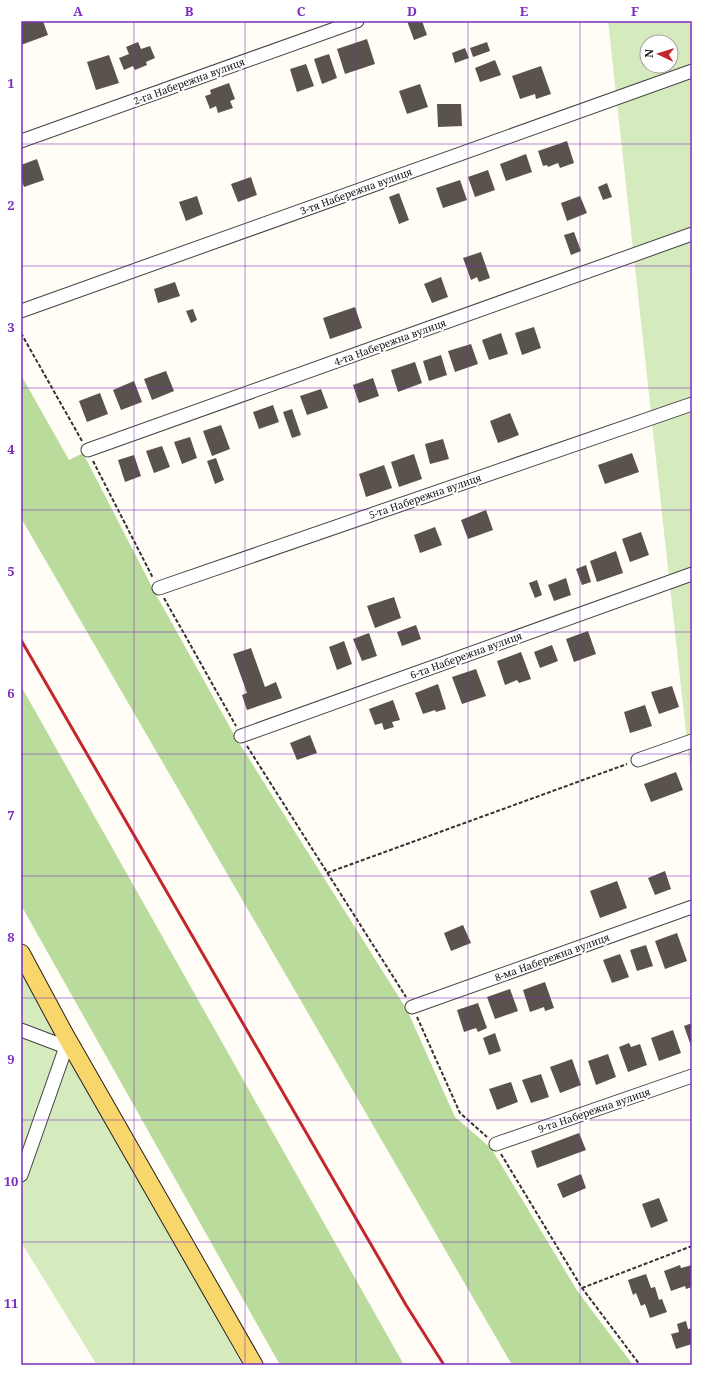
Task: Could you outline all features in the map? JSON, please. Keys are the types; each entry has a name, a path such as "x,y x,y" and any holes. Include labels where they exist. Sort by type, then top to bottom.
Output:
{"main road":[{"path":"21,953 65,1040 254,1365"}],"street":[{"name":"2-га Набережна вулиця","path":"21,141 358,21"},
{"name":"3-тя Набережна вулиця","path":"21,311 692,71"},
{"name":"4-та Набережна вулиця","path":"88,450 692,234"},
{"name":"5-та Набережна вулиця","path":"159,588 692,404"},
{"name":"6-та Набережна вулиця","path":"241,736 692,574"},
{"path":"638,760 692,741"},
{"name":"8-ма Набережна вулиця","path":"412,1007 692,907"},
{"path":"21,1030 65,1040 21,1175"},
{"name":"9-та Набережна вулиця","path":"496,1144 692,1076"}],"path":[{"path":"21,333 88,450 159,588 241,736 412,1007 460,1113 496,1144 582,1288 640,1365"},
{"path":"327,873 638,760"},
{"path":"582,1288 692,1246"}],"green space":[{"path":"608,21 692,21 692,787"},
{"path":"21,375 69,460 83,453 154,591 236,738 407,1010 455,1117 491,1148 578,1292 633,1365 512,1365 21,518"},
{"path":"21,686 404,1365 280,1365 21,905"},
{"path":"21,962 60,1031 54,1036 21,1022"},
{"path":"21,1036 61,1051 21,1165 21,1130 23,1124 21,1123"},
{"path":"69,1050 242,1365 97,1365 21,1242 21,1186"}],"building":[{"path":"26,21 43,21 48,35 21,45 21,23"},
{"path":"407,21 422,21 427,35 414,40"},
{"path":"367,39 375,64 345,74 337,49"},
{"path":"138,42 141,49 150,46 155,58 146,62 147,65 135,70 133,66 124,70 119,58 129,54 126,47"},
{"path":"487,42 490,51 473,57 470,48"},
{"path":"465,48 469,58 455,63 452,53"},
{"path":"329,54 337,78 322,84 314,59"},
{"path":"109,55 119,83 96,90 87,62"},
{"path":"495,60 501,75 480,82 475,68"},
{"path":"306,64 314,86 297,92 290,69"},
{"path":"541,66 551,94 536,99 535,94 520,99 512,76"},
{"path":"229,83 235,99 230,101 233,108 218,113 216,106 210,109 205,96 211,94 210,90"},
{"path":"420,84 428,107 407,114 399,91"},
{"path":"437,104 461,104 462,126 438,127"},
{"path":"567,141 574,163 560,168 558,163 548,167 547,165 543,166 538,151"},
{"path":"526,154 532,172 506,181 500,164"},
{"path":"37,159 44,180 24,187 21,179 21,165"},
{"path":"488,170 495,190 475,197 468,177"},
{"path":"251,177 257,195 238,202 231,184"},
{"path":"460,180 467,200 443,208 436,188"},
{"path":"607,183 612,197 603,200 598,187"},
{"path":"399,193 409,220 399,224 389,197"},
{"path":"197,196 203,214 186,221 179,202"},
{"path":"580,196 587,213 567,221 561,203"},
{"path":"574,232 581,251 571,255 564,235"},
{"path":"481,252 490,278 479,282 477,277 471,280 463,258"},
{"path":"441,277 448,297 432,303 424,284"},
{"path":"175,282 180,296 158,303 154,289"},
{"path":"355,307 362,328 330,339 323,318"},
{"path":"193,309 197,320 191,323 186,311"},
{"path":"534,327 541,348 522,355 515,333"},
{"path":"501,333 508,354 489,360 482,340"},
{"path":"471,344 478,364 455,372 448,351"},
{"path":"441,355 447,375 429,381 423,361"},
{"path":"415,362 422,383 398,392 391,370"},
{"path":"166,371 174,391 152,400 144,379"},
{"path":"373,378 379,396 359,403 353,385"},
{"path":"134,381 142,402 121,410 113,390"},
{"path":"321,389 328,408 307,415 300,396"},
{"path":"100,393 108,414 87,422 79,401"},
{"path":"273,405 279,422 259,429 253,412"},
{"path":"292,409 301,435 292,438 283,412"},
{"path":"510,413 519,435 498,443 490,421"},
{"path":"221,425 230,449 212,456 203,431"},
{"path":"190,437 197,458 182,464 174,442"},
{"path":"443,439 449,459 430,464 425,444"},
{"path":"162,446 170,467 154,473 146,451"},
{"path":"632,453 639,472 605,484 598,465"},
{"path":"414,454 422,479 399,487 391,462"},
{"path":"134,455 141,476 125,482 118,460"},
{"path":"216,458 224,480 215,484 207,461"},
{"path":"384,465 392,488 366,497 359,474"},
{"path":"486,510 493,530 468,539 461,520"},
{"path":"435,527 442,545 420,553 414,535"},
{"path":"641,532 649,555 630,562 622,539"},
{"path":"616,551 623,573 597,582 590,561"},
{"path":"586,565 591,582 582,585 576,569"},
{"path":"566,578 571,595 554,601 548,585"},
{"path":"537,580 542,595 535,598 529,583"},
{"path":"394,597 401,618 375,628 367,606"},
{"path":"416,625 421,639 402,646 397,632"},
{"path":"588,631 596,654 574,662 566,639"},
{"path":"369,633 377,656 362,661 353,639"},
{"path":"344,641 352,664 337,670 329,647"},
{"path":"552,645 558,661 540,668 534,652"},
{"path":"251,648 265,687 276,682 282,698 247,710 242,695 247,693 233,654"},
{"path":"521,652 531,679 519,683 517,680 505,685 497,661"},
{"path":"476,669 486,696 462,704 452,677"},
{"path":"438,684 446,709 436,712 435,710 423,714 415,693"},
{"path":"672,686 679,707 659,714 651,692"},
{"path":"393,700 400,720 392,722 394,727 384,730 382,723 375,725 369,709"},
{"path":"645,705 652,726 630,733 624,712"},
{"path":"310,735 317,753 297,760 290,743"},
{"path":"676,772 683,790 651,802 644,784"},
{"path":"665,871 671,889 655,895 648,878"},
{"path":"617,881 627,908 600,918 590,891"},
{"path":"463,925 471,943 451,951 444,933"},
{"path":"677,933 687,961 665,969 655,941"},
{"path":"646,945 653,966 637,971 630,950"},
{"path":"620,954 629,977 612,983 603,960"},
{"path":"545,982 554,1008 545,1011 544,1007 530,1012 523,990"},
{"path":"510,989 518,1011 495,1019 487,997"},
{"path":"478,1003 487,1028 478,1032 476,1028 464,1032 457,1010"},
{"path":"692,1023 692,1046 691,1046 684,1026"},
{"path":"673,1030 681,1053 659,1061 651,1038"},
{"path":"495,1033 501,1051 489,1055 483,1038"},
{"path":"629,1043 631,1047 640,1044 647,1065 628,1072 619,1047"},
{"path":"608,1054 616,1077 596,1085 588,1061"},
{"path":"572,1059 581,1085 560,1093 550,1067"},
{"path":"541,1074 549,1097 531,1103 522,1080"},
{"path":"511,1082 518,1102 497,1110 489,1089"},
{"path":"579,1133 586,1150 537,1168 531,1151"},
{"path":"581,1174 586,1188 563,1198 557,1184"},
{"path":"659,1198 668,1221 651,1228 642,1204"},
{"path":"680,1265 681,1268 692,1265 692,1287 686,1289 685,1286 671,1291 664,1271"},
{"path":"646,1274 651,1288 655,1287 659,1300 662,1299 667,1312 650,1318 645,1304 641,1306 636,1293 633,1295 628,1280"},
{"path":"686,1321 688,1329 692,1328 692,1344 676,1349 671,1334 679,1332 677,1324"}],"railway":[{"path":"21,640 406,1305 444,1365"}]}
